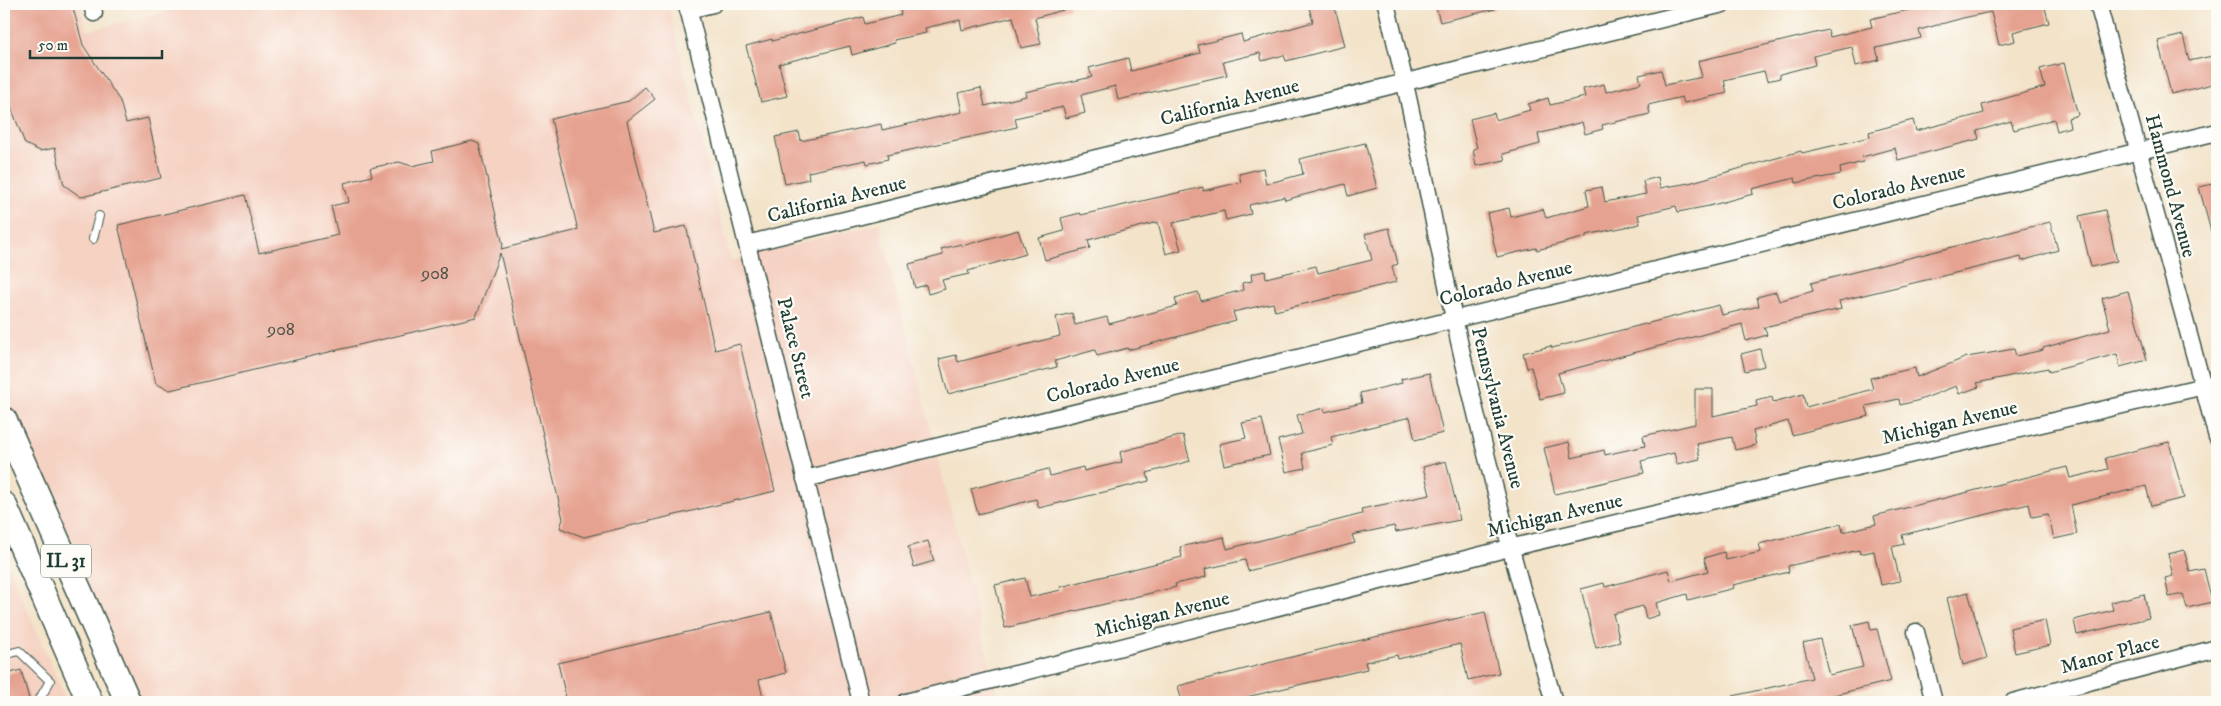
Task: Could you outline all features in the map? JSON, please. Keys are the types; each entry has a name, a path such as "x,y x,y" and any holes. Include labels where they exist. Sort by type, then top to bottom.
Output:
{"main road":[{"name":"IL 31","path":"4,420 128,702"},
{"path":"4,505 90,702"}],"street":[{"path":"688,7 713,4"},
{"name":"Pennsylvania Avenue","path":"1386,4 1406,82 1454,319 1509,548 1554,702"},
{"name":"California Avenue","path":"747,244 1723,4"},
{"name":"Hammond Avenue","path":"2098,4 2138,152 2211,384 2217,438"},
{"name":"Palace Street","path":"688,7 861,702"},
{"name":"Colorado Avenue","path":"805,479 2217,132"},
{"name":"Michigan Avenue","path":"906,702 1509,548 2211,384"},
{"path":"1916,632 1934,702"},
{"name":"Manor Place","path":"2013,702 2217,648"}],"lane":[{"path":"93,239 99,216"},
{"path":"4,655 19,651 50,681 38,702"}],"shaded area":[{"path":"4,4 80,4 87,31 197,4 668,4 731,261 879,223 999,702 134,702 4,405"},
{"path":"4,556 67,702 4,702"}],"building":[{"path":"4,4 72,4 83,45 120,101 126,123 148,118 161,178 81,197 64,185 55,148 40,151 25,144 4,88"},
{"path":"918,4 1069,4 1070,8 1035,18 1041,44 1021,48 1013,17 962,30 960,20 925,28 926,33 894,40 895,43 852,55 850,46 779,64 787,96 761,102 746,46 863,17 865,24 901,15 900,8"},
{"path":"1308,4 1334,4 1345,46 1286,61 1284,55 1262,61 1260,53 1223,62 1227,75 1118,100 1115,86 1081,95 1085,113 1066,118 1063,107 1015,118 1017,127 887,155 888,159 867,164 866,160 808,172 809,179 785,184 775,137 799,132 801,141 881,124 882,130 962,112 958,93 981,88 985,106 1026,96 1025,92 1092,77 1089,68 1128,58 1131,71 1200,53 1198,45 1241,34 1243,42 1313,22"},
{"path":"1435,4 1494,4 1495,9 1440,22"},
{"path":"1934,4 2044,4 2049,23 2013,32 2015,41 1999,45 1991,12 1963,18 1919,30 1921,38 1876,48 1879,60 1856,66 1852,47 1813,56 1815,65 1780,74 1780,78 1767,81 1764,71 1724,80 1727,93 1684,103 1682,97 1648,105 1650,114 1602,125 1603,129 1585,134 1582,122 1538,134 1540,144 1503,154 1505,160 1476,166 1473,149 1477,148 1470,119 1494,113 1496,120 1530,110 1528,104 1548,98 1550,105 1585,97 1583,89 1604,84 1606,92 1641,83 1639,75 1661,70 1665,85 1702,77 1698,61 1828,30 1830,37 1872,27 1870,19"},
{"path":"2183,35 2189,61 2217,55 2217,83 2171,94 2158,41"},
{"path":"2064,63 2078,115 2068,118 2070,127 2057,131 2054,119 2014,130 2011,121 1977,131 1979,139 1898,160 1895,148 1862,157 1863,162 1840,168 1841,174 1796,183 1795,178 1752,189 1753,194 1709,206 1678,212 1676,206 1638,215 1640,224 1586,235 1586,237 1537,250 1536,248 1497,257 1487,213 1509,208 1511,217 1543,209 1546,218 1589,206 1586,190 1602,187 1605,202 1646,194 1643,181 1658,177 1660,188 1689,183 1801,151 1802,153 1870,137 1869,132 1913,120 1916,131 1984,113 1982,105 2045,87 2040,69"},
{"path":"645,87 655,99 627,121 654,233 686,226 715,350 740,344 775,491 584,537 560,528 563,519 500,253 476,317 170,390 156,384 118,225 245,195 259,253 338,235 331,206 349,202 344,183 372,176 370,168 399,162 412,166 434,161 432,151 472,141 479,144 503,245 501,249 578,230 551,119 629,101"},
{"path":"1365,143 1377,188 1348,196 1345,184 1285,200 1284,197 1249,205 1251,214 1226,220 1224,211 1173,223 1181,250 1166,254 1158,222 1088,240 1090,248 1045,260 1039,238 1064,231 1061,218 1203,187 1203,191 1241,182 1239,174 1263,168 1266,184 1303,174 1300,159"},
{"path":"2217,183 2217,238 2213,239 2199,187"},
{"path":"2105,210 2117,261 2091,267 2079,216"},
{"path":"2050,222 2058,250 2022,261 2021,257 1839,301 1841,309 1764,327 1767,335 1746,341 1742,324 1558,373 1564,393 1540,399 1531,367 1527,368 1523,353 1551,346 1552,348 1719,305 1722,315 1759,306 1757,297 1776,292 1779,301 1813,291 1811,283"},
{"path":"1389,228 1398,264 1392,266 1396,282 1275,311 1273,303 1233,312 1236,321 1128,350 1128,348 1097,356 1095,350 1055,361 1057,367 948,394 939,359 956,355 958,362 1060,336 1056,317 1072,313 1075,325 1107,317 1109,324 1177,306 1175,298 1198,292 1201,301 1243,290 1242,283 1252,281 1251,274 1265,271 1266,278 1316,266 1318,273 1372,260 1365,234"},
{"path":"1018,230 1026,254 968,271 969,274 942,280 945,289 928,294 926,285 915,288 909,264 943,255 941,249 961,244 962,246"},
{"path":"2128,291 2147,360 2120,367 2117,354 2049,372 2048,368 1977,383 1979,387 1959,394 1956,386 1920,400 1900,405 1899,399 1866,406 1869,416 1792,435 1788,421 1753,431 1756,445 1735,450 1732,437 1697,444 1700,459 1677,464 1674,453 1641,461 1644,473 1555,494 1544,448 1569,442 1572,458 1604,450 1605,455 1645,446 1643,436 1695,424 1695,389 1713,389 1713,416 1757,406 1756,401 1772,397 1773,402 1803,394 1806,407 1873,389 1870,378 1915,368 1917,377 1967,357 2014,349 2016,356 2043,350 2043,348 2110,329 2102,298"},
{"path":"1760,349 1764,366 1745,371 1741,354"},
{"path":"1429,373 1443,433 1415,440 1410,417 1331,437 1333,445 1302,453 1305,468 1286,472 1278,440 1302,434 1297,415 1324,408 1325,412 1362,403 1360,393 1402,383 1401,379"},
{"path":"1262,419 1270,455 1224,465 1219,444 1246,438 1242,423"},
{"path":"1183,435 1190,461 1147,473 1149,481 1039,508 1036,499 978,514 971,489 1048,469 1050,476 1083,467 1084,471 1122,462 1120,452"},
{"path":"2169,442 2184,498 2151,506 2146,486 2071,505 2077,534 2054,539 2048,514 2032,517 2029,504 1902,535 1904,544 1892,547 1900,581 1881,585 1874,551 1860,554 1859,550 1788,566 1789,572 1733,585 1734,588 1688,600 1687,594 1656,603 1659,615 1646,619 1643,606 1613,614 1620,642 1596,648 1581,589 1604,583 1605,587 1668,570 1671,581 1708,571 1704,558 1724,552 1726,560 1761,552 1759,544 1841,524 1843,532 1876,524 1874,516 2067,467 2070,478 2108,469 2105,458"},
{"path":"1446,461 1460,520 1396,532 1394,526 1352,535 1355,543 1248,571 1245,560 1205,569 1206,577 1175,584 1176,587 1005,628 995,585 1025,578 1030,597 1061,590 1060,587 1182,557 1180,547 1224,537 1227,549 1362,514 1361,509 1430,495 1423,467"},
{"path":"928,541 934,561 914,567 908,547"},
{"path":"2184,550 2190,572 2204,569 2212,602 2187,608 2183,594 2169,597 2165,578 2173,576 2168,554"},
{"path":"1968,592 1987,658 1963,665 1947,598"},
{"path":"2144,594 2149,618 2077,635 2074,620 2113,610 2111,602"},
{"path":"771,612 786,673 759,680 764,702 567,702 558,663"},
{"path":"1485,612 1499,673 1468,680 1460,644 1398,659 1397,655 1365,662 1367,669 1225,702 1182,702 1178,686 1331,647"},
{"path":"2045,620 2050,645 2015,653 2010,628"},
{"path":"1869,621 1871,630 1877,629 1891,681 1805,702 1734,702 1733,696 1812,678 1803,643 1820,639 1829,675 1863,667 1852,625"},
{"path":"21,670 30,702 4,702 4,675"}]}
